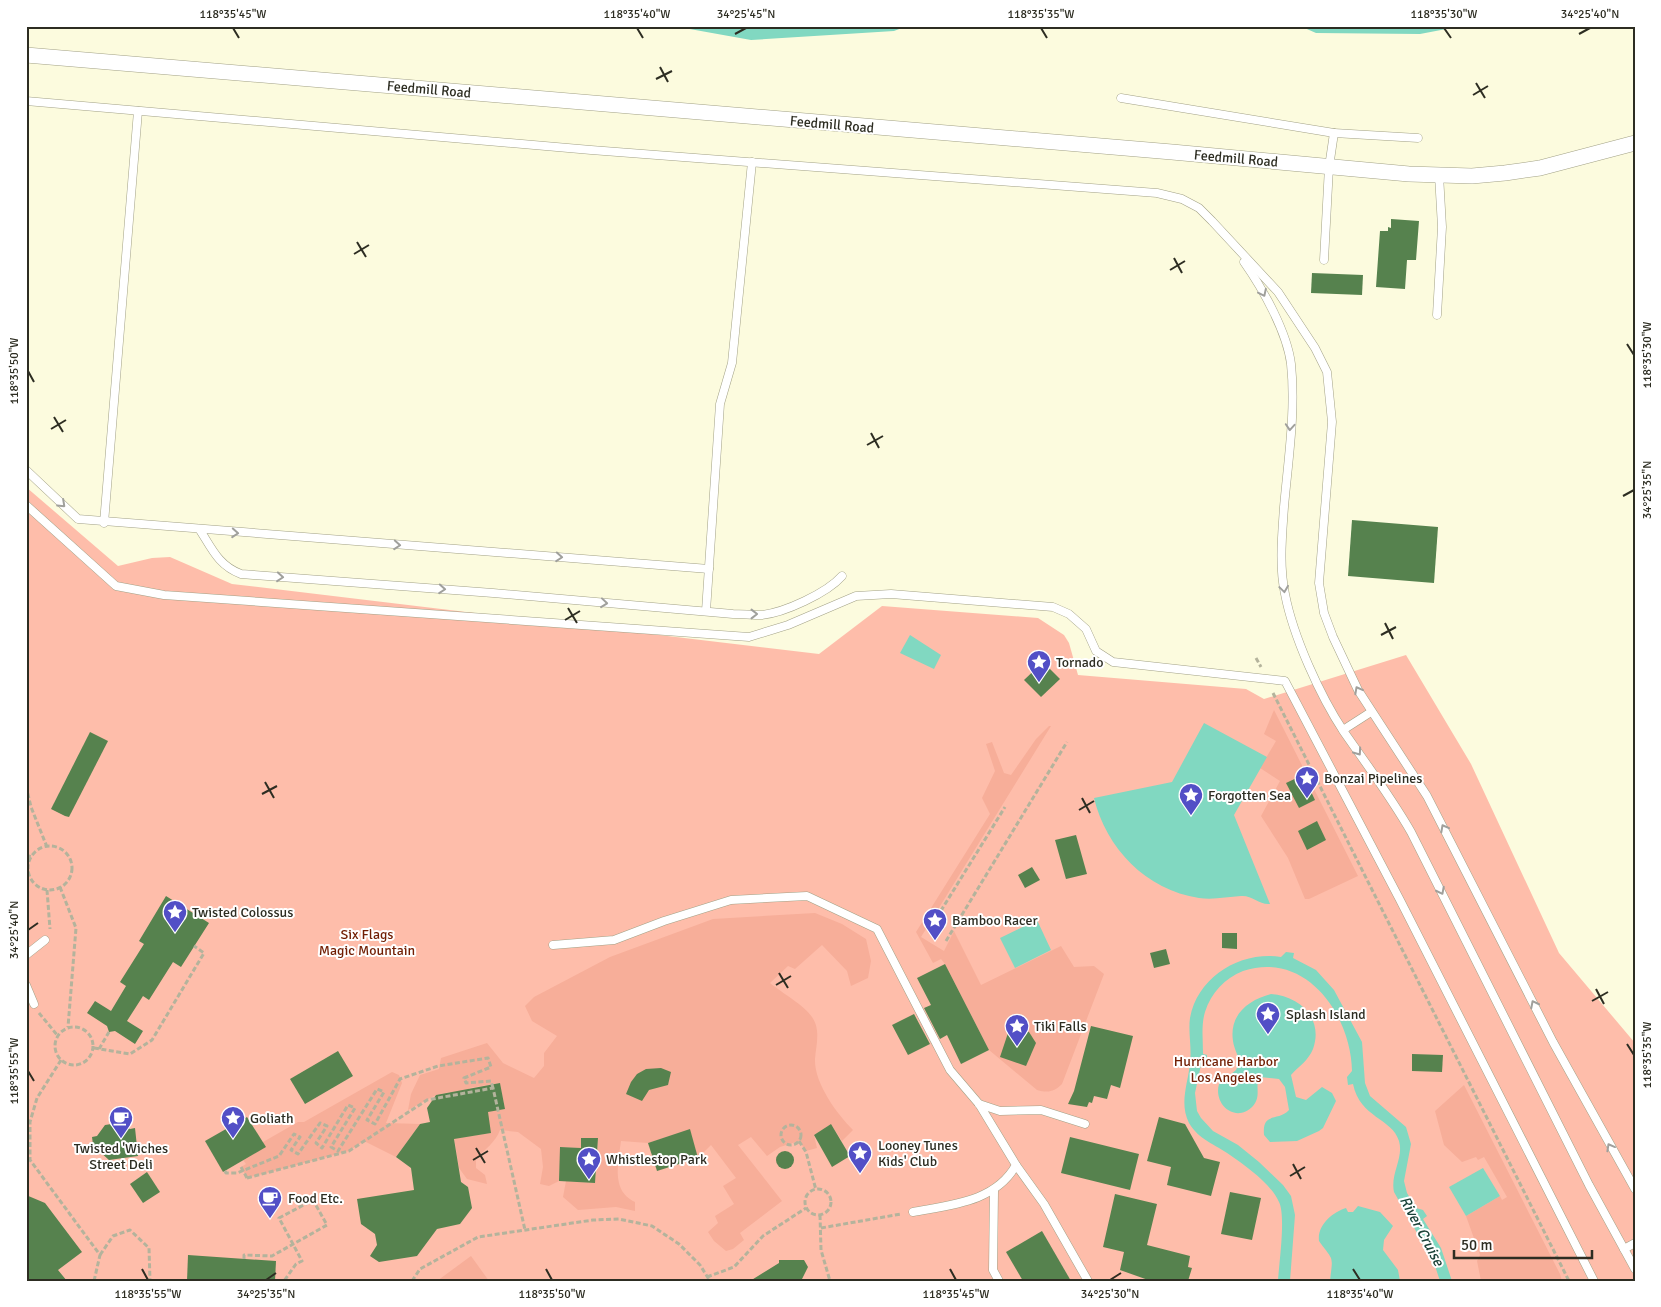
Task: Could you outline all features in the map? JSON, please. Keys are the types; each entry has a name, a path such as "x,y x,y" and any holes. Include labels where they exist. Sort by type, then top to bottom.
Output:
{"street":[{"name":"Feedmill Road","path":"26,55 1439,175 1480,175 1540,168 1635,143"}],"lane":[{"path":"1121,98 1334,133 1418,138"},
{"path":"26,101 752,162 1157,193 1182,199 1199,208 1278,292 1315,348 1327,372 1332,422 1320,583 1324,613 1334,637 1358,690 1427,796 1553,1042 1635,1189"},
{"path":"104,523 138,111"},
{"path":"1324,260 1334,133"},
{"path":"706,611 720,404 732,363 752,162"},
{"path":"1437,315 1442,227 1439,175"},
{"path":"1227,238 1257,280 1288,351 1291,364 1292,406 1282,529 1284,592 1290,617 1329,706 1411,832 1635,1269"},
{"path":"26,470 78,519 104,523 709,569"},
{"path":"26,505 116,586 164,595 749,637 788,625 856,596 891,594 1053,607 1069,614 1086,629 1096,651 1114,662 1285,681 1321,746 1593,1281"},
{"path":"200,530 216,557 228,569 241,574 761,615 779,611 818,594 835,584 842,576"},
{"path":"1343,730 1371,712"},
{"path":"553,944 614,940 732,900 807,896 877,929 950,1070 980,1104 1016,1165 1044,1204 1088,1281"},
{"path":"26,955 45,940"},
{"path":"26,985 34,1004"},
{"path":"980,1104 1000,1111 1041,1110 1085,1124"},
{"path":"913,1212 965,1201 994,1191 1009,1178 1016,1165"},
{"path":"994,1191 993,1270 998,1281"},
{"path":"1624,1249 1635,1243"}],"path":[{"path":"1256,658 1569,1281"},
{"path":"946,941 1067,742"},
{"path":"26,786 31,807 47,847"},
{"path":"929,930 1005,807"},
{"path":"47,847 58,848 64,852 72,864 70,877 60,887 47,890 34,884 30,878 29,863 32,856 37,851 47,847"},
{"path":"26,854 32,856"},
{"path":"60,887 76,928 68,1027 58,1036 55,1049 61,1060 66,1064 78,1065 89,1059 94,1048 93,1042 87,1031 82,1028 68,1027"},
{"path":"45,940 51,926 47,890"},
{"path":"94,1048 130,1054 152,1040 204,952 194,946"},
{"path":"34,1004 42,1019 58,1036"},
{"path":"99,1049 109,1032"},
{"path":"225,1171 226,1173 237,1173 279,1156 294,1134 300,1137 291,1150 298,1154 320,1123 326,1126 316,1143 322,1148 348,1105 355,1108 331,1147 338,1151 377,1089 384,1092 367,1120 375,1124 400,1079 438,1066 488,1058 491,1067 464,1078 466,1083 491,1081 525,1230"},
{"path":"61,1060 37,1098 30,1122 30,1160 100,1255"},
{"path":"241,1167 247,1178 349,1151 427,1100 492,1088"},
{"path":"800,1141 794,1145 785,1143 782,1133 785,1128 794,1126 800,1130 800,1141 806,1152 816,1190"},
{"path":"816,1190 824,1191 830,1198 828,1210 820,1215 812,1214 806,1208 807,1196 816,1190"},
{"path":"244,1259 244,1255 272,1256 294,1244 327,1225 313,1200 280,1218 294,1244 302,1260 296,1264 284,1281"},
{"path":"707,1277 734,1267 763,1236 806,1208"},
{"path":"821,1228 913,1212"},
{"path":"820,1215 821,1250 830,1281"},
{"path":"412,1281 420,1269 478,1237 593,1220 619,1219 652,1226 680,1244 700,1265 710,1281"},
{"path":"94,1281 100,1255 113,1236 130,1230 149,1248 150,1281"}],"green space":[{"name":"Six Flags Magic Mountain","path":"26,487 118,566 152,558 170,557 232,584 819,654 882,606 1038,618 1064,635 1069,643 1078,675 1246,689 1264,699 1406,655 1471,764 1559,953 1635,1043 1635,1281 26,1281"}],"shaded area":[{"path":"1274,710 1358,876 1309,899 1305,899 1288,858 1261,816 1280,781 1260,768 1276,741 1264,734"},
{"path":"1051,726 921,937 944,951 954,931 981,985 1061,946 1074,967 1094,966 1104,974 1062,1084 1048,1092 1037,1090 989,1050 945,964 941,959 933,963 916,932 990,814 982,798 995,771 986,744 992,742 1004,773 1011,775 1036,739"},
{"path":"815,913 842,924 866,939 871,961 868,978 851,986 847,971 822,945 795,969 788,966 770,983 798,1004 815,1022 817,1043 815,1059 818,1078 822,1088 840,1116 853,1130 842,1141 831,1124 814,1135 817,1148 806,1151 799,1141 780,1147 767,1156 751,1137 738,1145 782,1201 740,1233 744,1240 733,1249 726,1251 714,1241 708,1232 718,1223 715,1216 734,1204 723,1186 736,1178 711,1145 698,1158 689,1130 648,1143 621,1141 618,1167 619,1184 627,1197 635,1202 635,1211 616,1207 578,1210 563,1197 566,1181 595,1183 598,1139 582,1138 581,1148 561,1147 559,1181 549,1186 540,1184 543,1167 541,1149 518,1132 500,1130 493,1142 476,1159 476,1168 485,1175 487,1184 467,1179 459,1168 451,1119 455,1118 470,1136 491,1133 487,1112 505,1109 500,1083 469,1088 471,1099 452,1103 450,1092 436,1095 408,1110 411,1094 420,1075 439,1069 441,1058 487,1043 503,1063 534,1078 544,1066 544,1053 557,1036 532,1021 525,1006 534,997 610,957 713,919"},
{"path":"392,1072 399,1075 402,1083 386,1123 420,1124 396,1157 364,1141 349,1151 247,1178 241,1167 246,1164 243,1160 263,1142 298,1122 304,1122"},
{"path":"1464,1085 1562,1281 1481,1281 1477,1261 1480,1255 1466,1216 1500,1196 1502,1200 1507,1197 1484,1157 1478,1160 1476,1157 1462,1162 1444,1145 1435,1111"},
{"path":"471,1256 489,1281 437,1281"}],"water":[{"path":"673,26 907,26 894,31 751,40"},
{"path":"1300,26 1462,26 1420,34 1316,33"},
{"path":"910,635 941,655 934,669 900,653"},
{"path":"1204,723 1267,757 1234,815 1270,904 1245,896 1215,899 1199,898 1162,886 1131,864 1108,834 1100,816 1094,798 1172,782"},
{"path":"1037,920 1051,950 1015,968 1000,938"},
{"name":"River Cruise","path":"1286,952 1294,953 1293,958 1316,970 1334,990 1362,1042 1365,1083 1370,1096 1406,1127 1411,1144 1404,1181 1407,1193 1416,1208 1423,1210 1427,1216 1423,1219 1441,1248 1452,1281 1440,1281 1434,1263 1394,1192 1393,1185 1400,1154 1399,1141 1390,1127 1362,1104 1353,1084 1348,1085 1347,1077 1352,1071 1350,1050 1343,1029 1334,1009 1321,992 1305,979 1286,970 1266,967 1236,974 1220,987 1211,999 1204,1017 1203,1054 1207,1055 1207,1062 1201,1065 1195,1093 1197,1111 1213,1131 1238,1145 1259,1162 1283,1185 1291,1196 1295,1215 1290,1281 1278,1281 1282,1218 1279,1202 1275,1195 1243,1164 1202,1138 1189,1123 1184,1101 1190,1058 1190,1018 1202,990 1224,969 1237,963 1251,958 1281,957"},
{"path":"1271,994 1291,999 1299,1004 1307,1011 1315,1028 1316,1038 1311,1053 1291,1075 1296,1097 1306,1100 1322,1087 1332,1093 1336,1101 1323,1128 1297,1141 1270,1142 1264,1135 1264,1128 1268,1120 1285,1114 1289,1110 1285,1087 1279,1079 1260,1077 1258,1080 1256,1102 1246,1111 1240,1113 1227,1110 1219,1099 1219,1084 1236,1070 1239,1063 1233,1032 1237,1016 1255,1000"},
{"path":"1483,1168 1500,1196 1466,1216 1449,1187"},
{"path":"1358,1206 1380,1212 1393,1226 1384,1240 1383,1250 1398,1270 1400,1281 1330,1281 1331,1259 1319,1241 1319,1235 1323,1225 1331,1216 1346,1208 1348,1212 1353,1212"}],"building":[{"path":"1391,219 1419,221 1416,260 1407,260 1405,289 1376,287 1380,231 1388,231 1388,227 1391,228"},
{"path":"1312,273 1363,275 1362,295 1311,293"},
{"path":"1352,520 1438,527 1434,583 1348,576"},
{"path":"1043,662 1060,679 1041,697 1024,680"},
{"path":"90,732 108,741 69,817 65,816 51,809"},
{"path":"1303,775 1315,800 1299,808 1286,783"},
{"path":"1317,821 1326,840 1307,850 1298,831"},
{"path":"1076,835 1087,874 1066,879 1055,840"},
{"path":"1032,867 1040,880 1025,888 1018,875"},
{"path":"166,896 209,923 181,967 173,962 149,1000 143,996 127,1021 143,1031 135,1044 115,1031 109,1032 107,1026 87,1013 95,1001 111,1011 126,986 120,982 144,944 139,941"},
{"path":"1222,933 1237,933 1237,949 1222,948"},
{"path":"1166,949 1170,964 1154,968 1150,953"},
{"path":"945,964 989,1050 961,1064 947,1035 940,1039 924,1008 931,1005 917,978"},
{"path":"914,1014 930,1044 908,1055 892,1025"},
{"path":"1091,1026 1133,1036 1120,1088 1111,1085 1107,1099 1094,1096 1092,1103 1089,1102 1087,1107 1068,1104 1074,1091"},
{"path":"1020,1029 1029,1032 1036,1043 1026,1066 1000,1057 1008,1033"},
{"path":"338,1051 353,1076 305,1104 290,1079"},
{"path":"1412,1054 1443,1055 1442,1072 1412,1071"},
{"path":"661,1068 671,1072 668,1085 649,1090 642,1101 626,1094 637,1074 646,1069"},
{"path":"500,1083 505,1109 488,1112 491,1133 454,1139 461,1182 468,1187 472,1208 460,1224 437,1229 417,1256 379,1262 370,1256 377,1245 375,1234 361,1224 357,1199 414,1190 411,1168 396,1157 420,1124 430,1122 427,1108 436,1095"},
{"path":"247,1117 266,1147 223,1172 205,1141"},
{"path":"1159,1117 1185,1124 1204,1158 1220,1162 1211,1196 1167,1185 1171,1167 1147,1161"},
{"path":"118,1123 130,1129 135,1128 138,1156 109,1160 99,1151 94,1152 92,1137 97,1136 105,1125"},
{"path":"831,1124 850,1156 832,1167 814,1135"},
{"path":"690,1129 698,1158 657,1171 648,1143"},
{"path":"1070,1137 1139,1154 1130,1190 1061,1173"},
{"path":"581,1138 598,1138 595,1183 559,1181 560,1147 581,1148"},
{"path":"785,1151 791,1154 794,1160 791,1166 785,1169 779,1166 776,1160 779,1154"},
{"path":"147,1172 160,1192 143,1203 130,1184"},
{"path":"1230,1192 1261,1198 1252,1240 1221,1234"},
{"path":"1115,1194 1157,1204 1147,1245 1190,1256 1188,1267 1192,1268 1188,1281 1151,1281 1120,1270 1124,1252 1103,1247"},
{"path":"26,1195 45,1203 82,1252 58,1270 67,1281 26,1281"},
{"path":"1042,1231 1071,1281 1023,1281 1006,1252"},
{"path":"188,1255 276,1261 275,1281 187,1281"},
{"path":"779,1260 804,1260 808,1267 801,1281 750,1281 779,1263"}],"place":[{"name":"Tornado","path":"1039,683"},
{"name":"Bonzai Pipelines","path":"1307,799"},
{"name":"Forgotten Sea","path":"1191,816"},
{"name":"Twisted Colossus","path":"175,933"},
{"name":"Bamboo Racer","path":"935,941"},
{"name":"Splash Island","path":"1268,1035"},
{"name":"Tiki Falls","path":"1017,1047"},
{"name":"Twisted 'Wiches Street Deli","path":"121,1139"},
{"name":"Goliath","path":"233,1139"},
{"name":"Looney Tunes Kids' Club","path":"860,1174"},
{"name":"Whistlestop Park","path":"589,1180"},
{"name":"Food Etc.","path":"270,1219"}],"park label":[{"name":"Hurricane Harbor Los Angeles","path":"1226,1070"}]}
